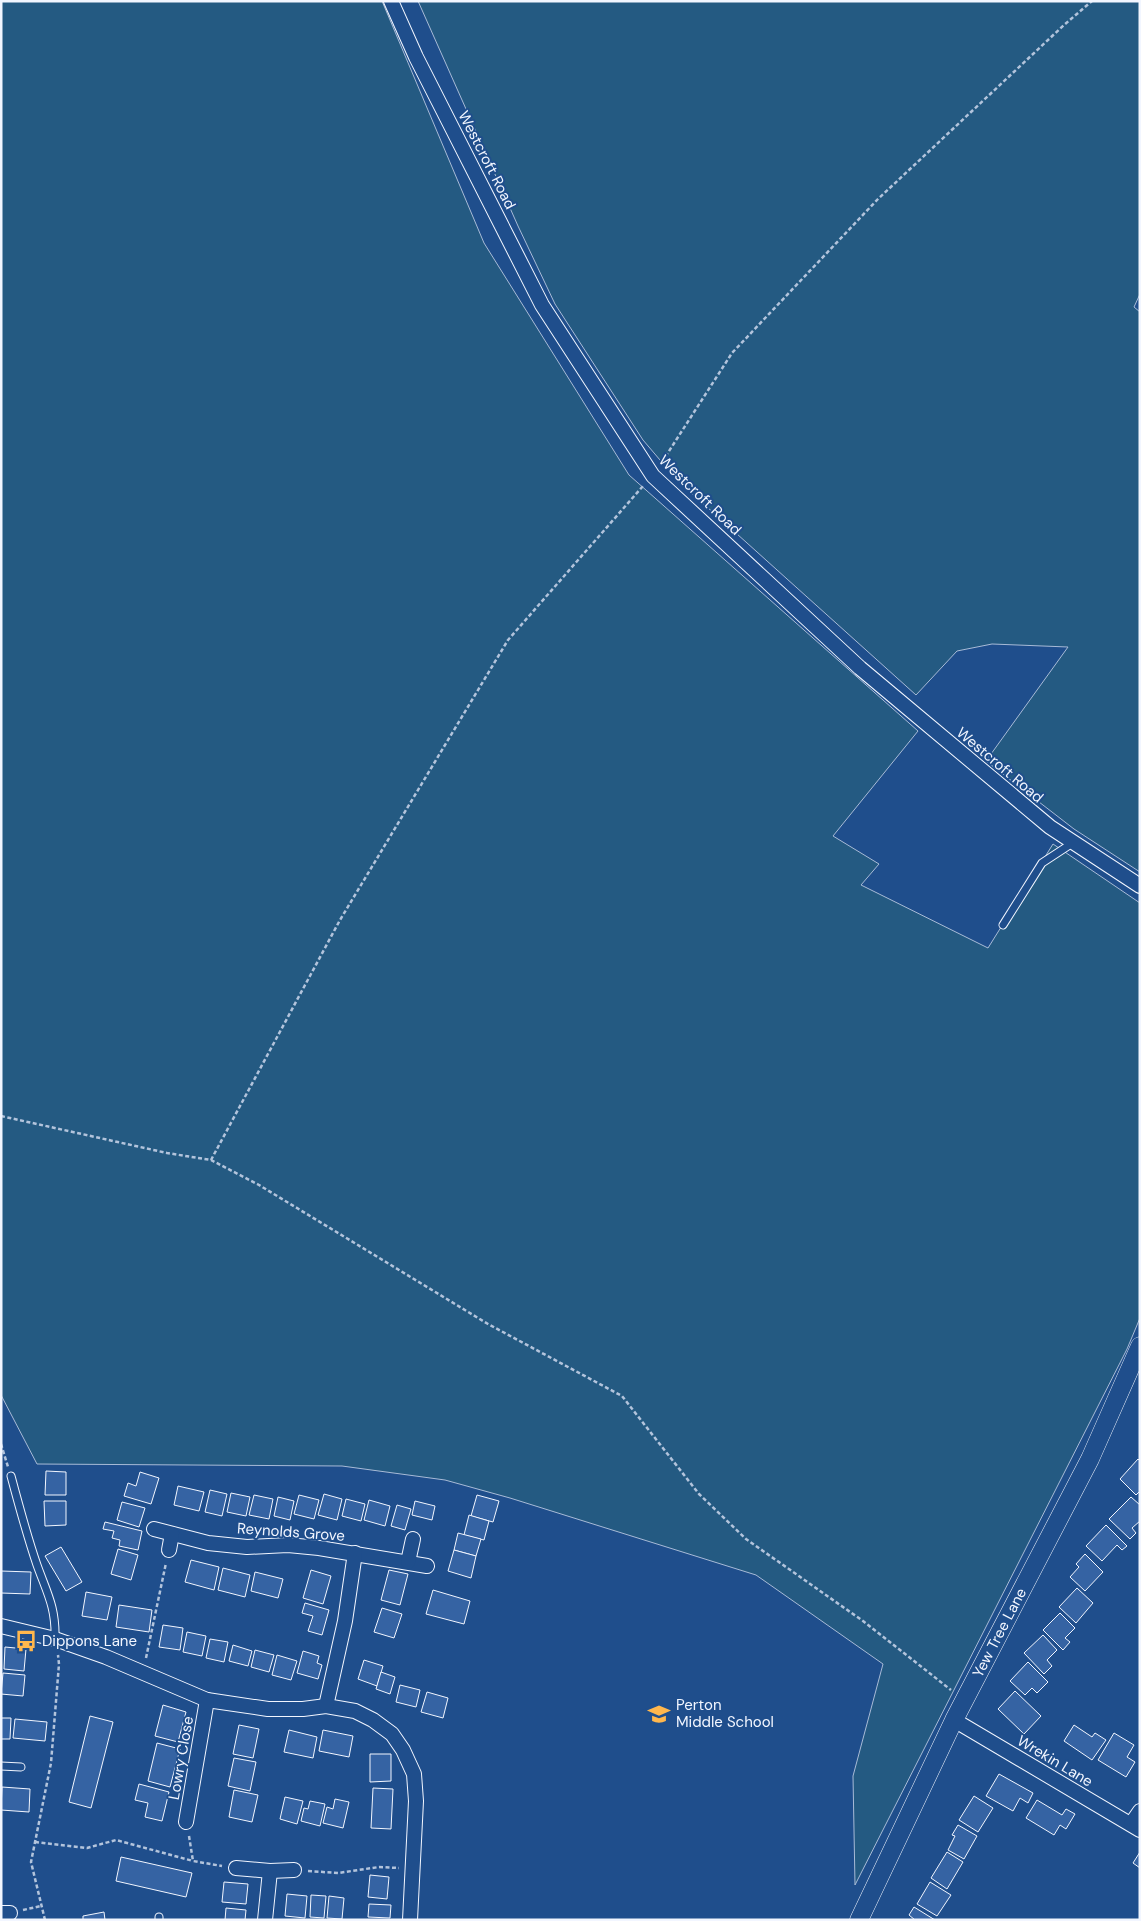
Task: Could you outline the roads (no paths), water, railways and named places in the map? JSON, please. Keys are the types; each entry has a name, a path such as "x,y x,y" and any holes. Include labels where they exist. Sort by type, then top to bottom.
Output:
{"street":[{"name":"Westcroft Road","path":"391,1 416,58 542,306 653,476 860,668 1050,827 1140,886"},
{"name":"Yew Tree Lane","path":"859,1920 965,1698 1090,1459 1140,1346"},
{"name":"Reynolds Grove","path":"154,1530 208,1543 247,1546 288,1545 355,1553 427,1566"},
{"path":"169,1550 172,1534"},
{"path":"408,1562 413,1539"},
{"path":"326,1706 345,1621 355,1553"},
{"path":"1,1626 55,1639 207,1700 268,1709 303,1710 326,1706 355,1711 373,1720 392,1734 403,1750 414,1774 416,1800 410,1920"},
{"name":"Lowry Close","path":"186,1822 207,1700"},
{"name":"Wrekin Lane","path":"954,1720 1135,1827"},
{"path":"1135,1827 1140,1811"},
{"path":"236,1868 270,1871 294,1870"},
{"path":"265,1920 270,1871"}],"lane":[{"path":"1003,926 1042,863 1074,842"},
{"path":"11,1476 37,1565 53,1609 55,1639"},
{"path":"1,1766 21,1767"}],"place":[{"name":"Dippons Lane","path":"26,1641"},
{"name":"Perton Middle School","path":"659,1714"}]}
